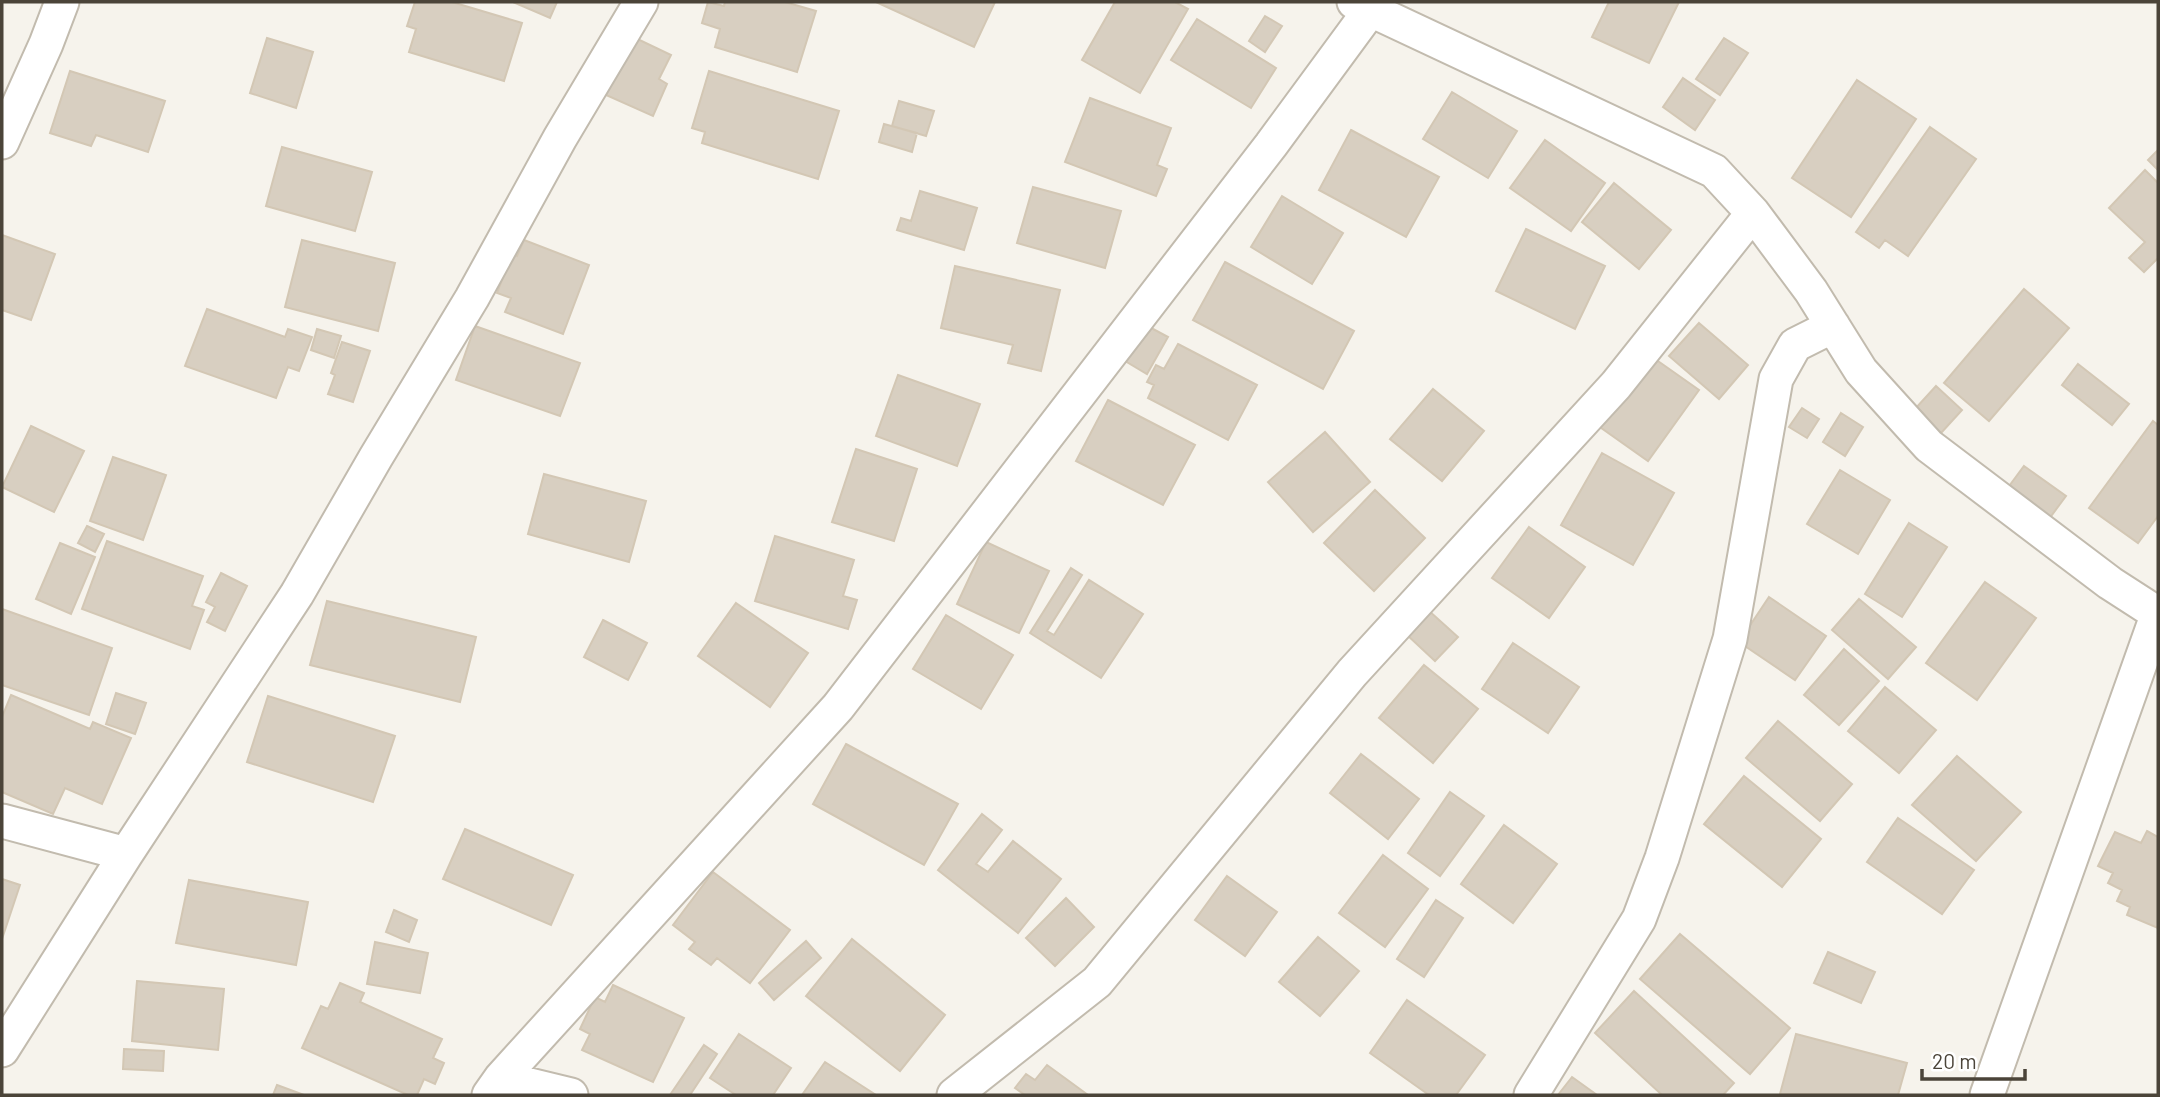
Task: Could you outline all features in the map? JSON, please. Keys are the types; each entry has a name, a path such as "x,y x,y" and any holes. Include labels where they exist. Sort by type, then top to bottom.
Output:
{"street":[{"path":"2,142 62,2"},
{"path":"2,1050 125,854 297,594 472,298 560,138 641,2"},
{"path":"495,1087 838,708 1263,156 1362,5 1714,171 1754,213 1811,291 1861,372 1929,446 2109,583 2158,613 1987,1095"},
{"path":"954,1095 1097,982 1352,673 1616,384 1754,213"},
{"path":"1531,1095 1639,919 1662,858 1730,639 1776,379 1795,345 1833,326"},
{"path":"2,821 125,854"},
{"path":"495,1087 571,1095"}],"building":[{"path":"415,2 452,2 522,23 504,81 409,52 416,29 407,26"},
{"path":"513,2 557,2 550,18"},
{"path":"708,2 724,6 725,2 785,2 816,11 797,72 715,47 720,29 702,23"},
{"path":"876,2 995,2 974,47"},
{"path":"1115,2 1175,2 1188,9 1140,93 1082,60"},
{"path":"1609,2 1679,2 1649,63 1592,37"},
{"path":"1265,16 1282,26 1265,52 1249,41"},
{"path":"1197,19 1276,68 1251,108 1171,60"},
{"path":"629,35 671,55 659,79 667,84 653,116 606,95"},
{"path":"267,38 313,52 296,108 250,93"},
{"path":"1724,38 1748,53 1720,95 1696,79"},
{"path":"70,71 165,101 148,152 96,135 91,146 50,133"},
{"path":"709,71 839,111 818,179 702,143 705,132 692,128"},
{"path":"1683,78 1715,100 1695,130 1663,107"},
{"path":"1857,80 1916,119 1851,217 1792,178"},
{"path":"1452,92 1517,131 1488,178 1423,139"},
{"path":"1090,98 1171,128 1157,165 1167,169 1156,196 1065,162"},
{"path":"899,101 934,111 926,136 892,126"},
{"path":"884,124 917,133 912,152 879,142"},
{"path":"1930,127 1976,159 1908,256 1885,240 1879,248 1856,232"},
{"path":"1351,130 1439,177 1406,237 1319,190"},
{"path":"1545,140 1605,183 1571,231 1510,188"},
{"path":"282,147 372,172 355,231 266,206"},
{"path":"2158,150 2158,170 2148,160"},
{"path":"2145,170 2158,183 2158,258 2144,272 2129,258 2145,242 2109,208"},
{"path":"1614,183 1671,230 1639,269 1582,222"},
{"path":"1033,187 1121,211 1105,268 1017,243"},
{"path":"920,191 977,208 964,250 897,230 901,218 911,221"},
{"path":"1282,196 1343,233 1312,284 1251,247"},
{"path":"1526,229 1605,266 1575,329 1496,291"},
{"path":"2,235 55,254 31,320 2,310"},
{"path":"302,240 395,263 378,331 285,307"},
{"path":"524,240 589,265 563,334 505,312 511,298 497,293 512,254 517,256"},
{"path":"1225,262 1354,331 1323,389 1193,320"},
{"path":"955,266 1060,290 1041,371 1008,363 1013,345 941,328"},
{"path":"2024,289 2069,328 1989,421 1944,383"},
{"path":"207,309 285,337 288,329 312,337 299,371 288,367 276,398 185,366"},
{"path":"1140,322 1168,337 1147,374 1120,358"},
{"path":"1699,323 1748,365 1719,399 1669,356"},
{"path":"475,326 580,363 560,416 456,380"},
{"path":"317,329 341,336 334,358 311,350"},
{"path":"342,342 370,351 353,402 328,394 335,375 331,373"},
{"path":"1178,344 1257,385 1228,440 1148,398 1154,385 1147,382 1156,365 1164,369"},
{"path":"1648,354 1699,390 1648,461 1597,425"},
{"path":"2078,364 2129,404 2112,425 2062,385"},
{"path":"898,375 980,404 957,466 876,436"},
{"path":"1936,386 1962,410 1941,433 1915,409"},
{"path":"1433,389 1484,431 1442,481 1390,439"},
{"path":"1108,400 1195,445 1163,505 1076,461"},
{"path":"1802,408 1819,419 1807,438 1789,427"},
{"path":"1841,413 1863,427 1845,456 1823,442"},
{"path":"2153,421 2158,425 2158,516 2138,543 2089,508"},
{"path":"31,426 84,451 54,512 2,487"},
{"path":"1325,432 1370,482 1313,532 1268,482"},
{"path":"856,449 917,469 894,541 832,522"},
{"path":"1602,453 1674,493 1633,565 1561,525"},
{"path":"113,457 166,475 143,540 90,521"},
{"path":"2024,466 2066,496 2046,523 2004,493"},
{"path":"1840,470 1890,500 1858,554 1807,524"},
{"path":"544,474 646,501 629,562 528,534"},
{"path":"1375,490 1425,538 1374,591 1324,543"},
{"path":"1909,523 1947,547 1902,617 1865,594"},
{"path":"87,526 104,534 95,552 78,543"},
{"path":"1529,527 1585,567 1549,618 1492,578"},
{"path":"775,536 854,560 843,596 857,600 848,629 755,601"},
{"path":"107,541 203,576 192,606 204,610 190,649 82,609"},
{"path":"986,542 1049,571 1019,633 957,604"},
{"path":"60,543 95,557 71,614 36,599"},
{"path":"1071,568 1082,575 1047,631 1054,635 1089,580 1143,614 1101,678 1030,633"},
{"path":"221,573 247,586 225,631 207,622 215,607 206,602"},
{"path":"1985,582 2036,618 1977,700 1926,663"},
{"path":"1769,597 1826,636 1795,680 1739,642"},
{"path":"1859,599 1916,647 1888,679 1832,630"},
{"path":"327,601 476,637 460,702 310,665"},
{"path":"736,603 808,653 770,707 698,656"},
{"path":"2,609 112,648 89,715 2,685"},
{"path":"1428,610 1458,637 1435,661 1406,634"},
{"path":"946,615 1013,655 981,709 913,669"},
{"path":"603,620 647,643 628,680 584,657"},
{"path":"1513,643 1579,687 1548,733 1482,689"},
{"path":"1844,649 1879,681 1839,725 1804,695"},
{"path":"1424,665 1478,709 1433,763 1379,718"},
{"path":"1885,687 1936,730 1899,773 1848,731"},
{"path":"116,693 146,703 135,734 106,724"},
{"path":"11,695 90,729 93,722 131,738 102,804 65,788 53,814 2,792 2,717"},
{"path":"268,696 395,736 373,802 247,762"},
{"path":"1778,721 1852,784 1820,821 1746,758"},
{"path":"846,744 958,804 924,865 813,804"},
{"path":"1361,754 1419,799 1388,839 1330,793"},
{"path":"1957,756 2021,812 1976,861 1912,805"},
{"path":"1744,776 1821,839 1782,887 1704,824"},
{"path":"1450,792 1484,816 1440,876 1408,853"},
{"path":"982,814 1002,830 976,864 988,872 1013,841 1061,879 1018,933 938,870"},
{"path":"1898,818 1974,870 1942,914 1867,862"},
{"path":"1504,825 1557,864 1513,923 1461,884"},
{"path":"465,829 573,875 551,925 443,879"},
{"path":"2147,831 2158,837 2158,928 2127,915 2130,907 2117,901 2122,890 2108,883 2113,873 2098,866 2115,832 2141,843"},
{"path":"1383,855 1428,889 1385,947 1339,913"},
{"path":"713,872 790,930 750,983 717,958 711,965 689,949 695,942 673,925"},
{"path":"1227,876 1277,912 1245,956 1195,920"},
{"path":"2,879 20,885 2,939"},
{"path":"189,880 308,902 296,965 176,943"},
{"path":"1066,898 1094,927 1055,966 1026,938"},
{"path":"1436,900 1463,918 1424,977 1397,959"},
{"path":"394,910 417,920 409,942 386,932"},
{"path":"1680,934 1790,1028 1750,1074 1640,979"},
{"path":"1318,937 1359,971 1320,1016 1279,982"},
{"path":"852,939 945,1015 900,1071 806,996"},
{"path":"806,941 821,958 774,1000 759,983"},
{"path":"375,942 428,953 420,993 367,984"},
{"path":"1828,952 1875,972 1861,1003 1814,983"},
{"path":"137,981 224,989 218,1050 132,1041"},
{"path":"340,983 364,993 360,1002 442,1039 433,1058 444,1063 435,1084 424,1079 417,1095 408,1095 302,1048 321,1006 328,1009"},
{"path":"613,985 684,1018 653,1082 582,1050 590,1034 580,1029 595,997 605,1002"},
{"path":"1634,991 1734,1083 1723,1095 1662,1095 1595,1033"},
{"path":"1407,1000 1485,1055 1456,1095 1429,1095 1370,1053"},
{"path":"739,1034 791,1068 773,1095 736,1095 710,1078"},
{"path":"1796,1034 1907,1063 1898,1095 1780,1094"},
{"path":"704,1045 717,1054 690,1095 670,1095"},
{"path":"124,1049 164,1051 163,1071 123,1069"},
{"path":"825,1062 876,1095 802,1095"},
{"path":"1047,1065 1088,1095 1025,1095 1015,1088 1026,1074 1035,1080"},
{"path":"1572,1077 1597,1095 1558,1095"},
{"path":"277,1085 304,1095 273,1095"}]}
